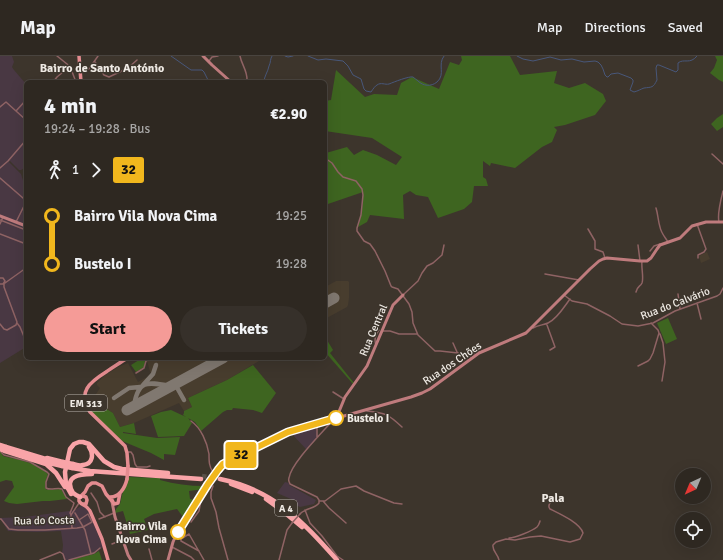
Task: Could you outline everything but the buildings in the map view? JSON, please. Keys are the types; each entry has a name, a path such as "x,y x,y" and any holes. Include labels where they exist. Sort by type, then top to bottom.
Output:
{"highway":[{"path":"72,493 66,484 65,472 70,449 74,444 80,441 89,444 104,461 114,467 168,475"},
{"path":"72,493 66,478 70,453 78,444 83,443 89,446 92,454 90,462 83,465 73,466"},
{"path":"1,444 3,449 46,464 56,473 68,491 81,501"},
{"path":"3,449 22,452 62,464"},
{"path":"3,449 97,472 202,477"},
{"path":"72,493 70,487 71,481 75,476 80,474 168,475"},
{"name":"A 4","path":"333,560 305,530 276,506 260,496 219,480 231,481 247,487 281,505 301,522 336,560"}],"main road":[{"path":"79,56 81,80"},
{"path":"203,56 228,80"},
{"path":"1,219 24,225"},
{"path":"606,258 646,261 650,259 657,248 662,244 680,238 692,226 708,222 721,222"},
{"name":"Rua dos Chões","path":"215,471 221,466 288,432 422,393 480,352 525,333 596,263 606,258"},
{"name":"Rua Central","path":"335,418 344,399 368,366 381,330 393,306 403,295"},
{"name":"EM 313","path":"124,360 92,381 87,388 85,397 90,412 123,444 127,452"},
{"path":"339,411 340,416"},
{"path":"127,452 127,478 125,485 115,499 114,511 122,540 131,560"},
{"path":"168,560 176,535 211,482 215,471"},
{"path":"81,501 86,488 93,483 97,483 102,486 108,496 119,502 115,506 114,511"},
{"path":"85,492 105,541 109,560"},
{"path":"81,501 84,496 87,499"},
{"path":"81,501 86,504 87,499"},
{"path":"81,501 90,511 109,560"}],"street":[{"path":"57,56 70,67 75,80"},
{"path":"80,70 89,69 98,56"},
{"path":"208,61 218,56"},
{"path":"240,56 241,62 248,77 247,80"},
{"path":"95,62 104,74 110,77 128,68 137,60"},
{"path":"55,80 70,67"},
{"path":"0,107 6,102 24,118"},
{"path":"16,111 24,102"},
{"path":"0,168 24,142"},
{"path":"712,154 723,164"},
{"path":"327,160 333,164 342,176 356,182 362,189 363,193 357,232 375,251 385,270 390,285 398,288 408,302 413,322 420,338 435,351 468,354 480,352"},
{"path":"0,178 24,199"},
{"path":"721,222 718,215 723,191"},
{"path":"16,222 24,206"},
{"path":"656,208 659,227 668,242"},
{"path":"0,224 1,219 24,229"},
{"path":"697,224 706,249 705,252 698,256 698,258"},
{"path":"588,229 595,241 595,249 603,252 606,258"},
{"path":"0,234 24,243"},
{"path":"650,250 654,246 662,244"},
{"path":"636,292 638,286 642,282 643,273 638,245"},
{"name":"Rua Central","path":"403,295 418,281 427,266 434,263 442,255 444,246"},
{"path":"3,284 24,269"},
{"path":"545,274 579,280"},
{"path":"10,278 2,278 3,284 17,323 24,337"},
{"name":"Rua do Calvário","path":"564,295 573,301 587,304 623,324 642,326 651,324 674,311 719,296 723,288"},
{"path":"678,294 680,309"},
{"path":"529,330 538,325 546,324 555,318 570,299"},
{"path":"697,303 701,319"},
{"path":"0,324 3,329 7,330 17,323"},
{"path":"546,324 555,347 550,350"},
{"path":"651,324 657,329 663,343 665,362 662,381"},
{"path":"381,330 390,330 400,334 417,334"},
{"path":"638,366 650,359 659,333"},
{"path":"453,343 457,352"},
{"path":"136,373 143,369 148,360"},
{"path":"333,392 344,399"},
{"path":"364,410 385,414 402,427"},
{"path":"319,501 317,497 291,484 289,480 297,462 335,418"},
{"path":"191,421 198,427 205,441 210,468 215,471"},
{"path":"317,438 318,423"},
{"path":"312,424 317,430"},
{"path":"1,444 1,451 4,455 31,463 48,472 49,474 46,481 46,488 62,489 66,497 74,503 74,506 69,513 71,515 72,528"},
{"path":"127,452 131,452 133,454 136,467 150,466"},
{"path":"211,482 211,498 228,560"},
{"path":"319,501 323,501 341,489 356,486 364,491 394,503 402,504"},
{"path":"91,493 97,502 100,512 105,517"},
{"path":"191,522 199,511 202,494"},
{"path":"507,538 514,540 541,536 570,542 580,539 583,534 581,528 565,516 549,508 551,502 558,498"},
{"path":"71,515 81,501"},
{"path":"74,509 81,501"},
{"path":"278,560 287,530 300,514 305,510 317,506 319,501"},
{"path":"323,501 346,523"},
{"path":"305,510 310,523 343,560"},
{"path":"99,519 114,511"},
{"path":"75,513 83,527 92,554"},
{"name":"Rua do Costa","path":"0,519 11,530 45,530 83,527 92,522 88,514 79,520"},
{"path":"499,560 498,556 492,549 492,545 507,538 514,538 534,529 538,526 540,521"},
{"path":"199,551 181,541 181,539 189,534 199,551 204,560"},
{"path":"112,544 122,540"},
{"path":"172,547 190,556 194,560"},
{"path":"69,560 92,554 100,548"},
{"path":"148,549 152,560"},
{"path":"40,560 60,552 63,554 65,560"}],"shaded area":[{"path":"0,56 12,56 14,62 12,67 24,82 24,168 19,170 10,161 9,162 21,174 24,184 24,348 0,363"},
{"path":"707,252 710,259 701,263 699,256"},
{"path":"336,281 349,282 349,298 347,307 327,318 327,286"},
{"path":"261,360 227,380 188,398 192,407 184,411 179,403 134,423 120,427 113,413 92,400 100,388 97,383 104,376 118,367 128,363 138,382 151,375 147,361"},
{"path":"311,426 316,429 317,435 315,440 306,449 290,432"},
{"path":"285,482 316,500 314,504 300,507 291,499 277,493"},
{"path":"81,506 84,506 89,512 103,547 94,554 71,560 64,560 62,554 63,545 61,531 8,531 0,518 25,517 69,511 75,510"}],"green space":[{"path":"461,56 510,56 520,75 557,71 554,83 569,88 585,83 603,94 606,101 595,115 554,127 557,130 552,142 542,147 515,168 491,163 490,166 483,161 483,177 486,179 488,186 474,186 472,202 464,209 438,218 428,197 416,195 410,191 403,195 404,219 370,215 367,222 358,227 362,210 363,192 327,204 327,152 347,147 354,155 363,150 377,155 396,165 402,157 372,138 327,131 327,101 331,100 336,70 365,97 374,94 397,95 401,83 412,77 439,89 450,62 459,65 462,60"},
{"path":"715,56 723,56 723,82 710,73 717,60"},
{"path":"723,114 723,127 717,131 711,124"},
{"path":"668,318 677,339 666,344 657,323"},
{"path":"327,340 333,350 330,353 354,383 353,384 327,354"},
{"path":"139,360 146,360 144,367 136,372 131,365"},
{"path":"253,365 276,393 262,413 253,410 233,408 232,410 223,412 201,431 195,422 188,418 192,423 184,436 158,437 151,416 171,410 186,417 183,415 184,411 192,407 188,398 227,380"},
{"path":"86,396 113,413 120,427 134,423 136,434 123,433 157,438 180,437 175,455 164,454 164,460 122,441 91,412 87,404"},
{"path":"0,451 3,456 27,462 43,470 48,474 45,488 47,490 61,489 67,499 17,504 4,501 14,487 12,481 6,480 0,482"},
{"path":"128,477 160,478 160,480 177,484 204,486 204,489 189,491 190,499 197,500 187,515 183,517 177,509 154,514 144,519 148,530 130,534 123,511 115,513 120,504"},
{"path":"99,551 102,560 71,560 94,554"}],"waterway":[{"path":"171,56 191,70 202,70 208,80"},
{"path":"264,80 272,56"},
{"path":"285,56 293,56"},
{"path":"308,56 318,60 326,59 343,61 353,75 361,79 364,89 371,92 378,84 389,84 411,77 425,85 435,84 441,76 441,63 444,56"},
{"path":"517,56 533,61 550,57 561,60 572,59 584,62 595,61 601,65 607,77 611,74 618,73 631,78 633,82 630,90 634,92 652,87 657,80 657,65 676,72 678,70 678,63 692,60 697,56"}],"taxiway":[{"path":"143,385 153,374 156,365"},
{"path":"134,406 138,391 145,384 150,383 171,386"},
{"path":"175,384 184,400"},
{"path":"114,398 129,388 140,387"}],"runway":[{"path":"327,302 334,298"},
{"path":"127,410 219,360"}],"tunnel":[{"path":"202,476 220,479"}],"bus line":[{"name":"32","path":"178,532 208,484 223,464 288,432 336,418"}],"place":[{"name":"Bustelo I","path":"336,418"},
{"name":"Bairro Vila Nova Cima","path":"178,532"}],"district":[{"name":"Bairro de Santo António","path":"102,68"},
{"name":"Pala","path":"553,498"}]}
